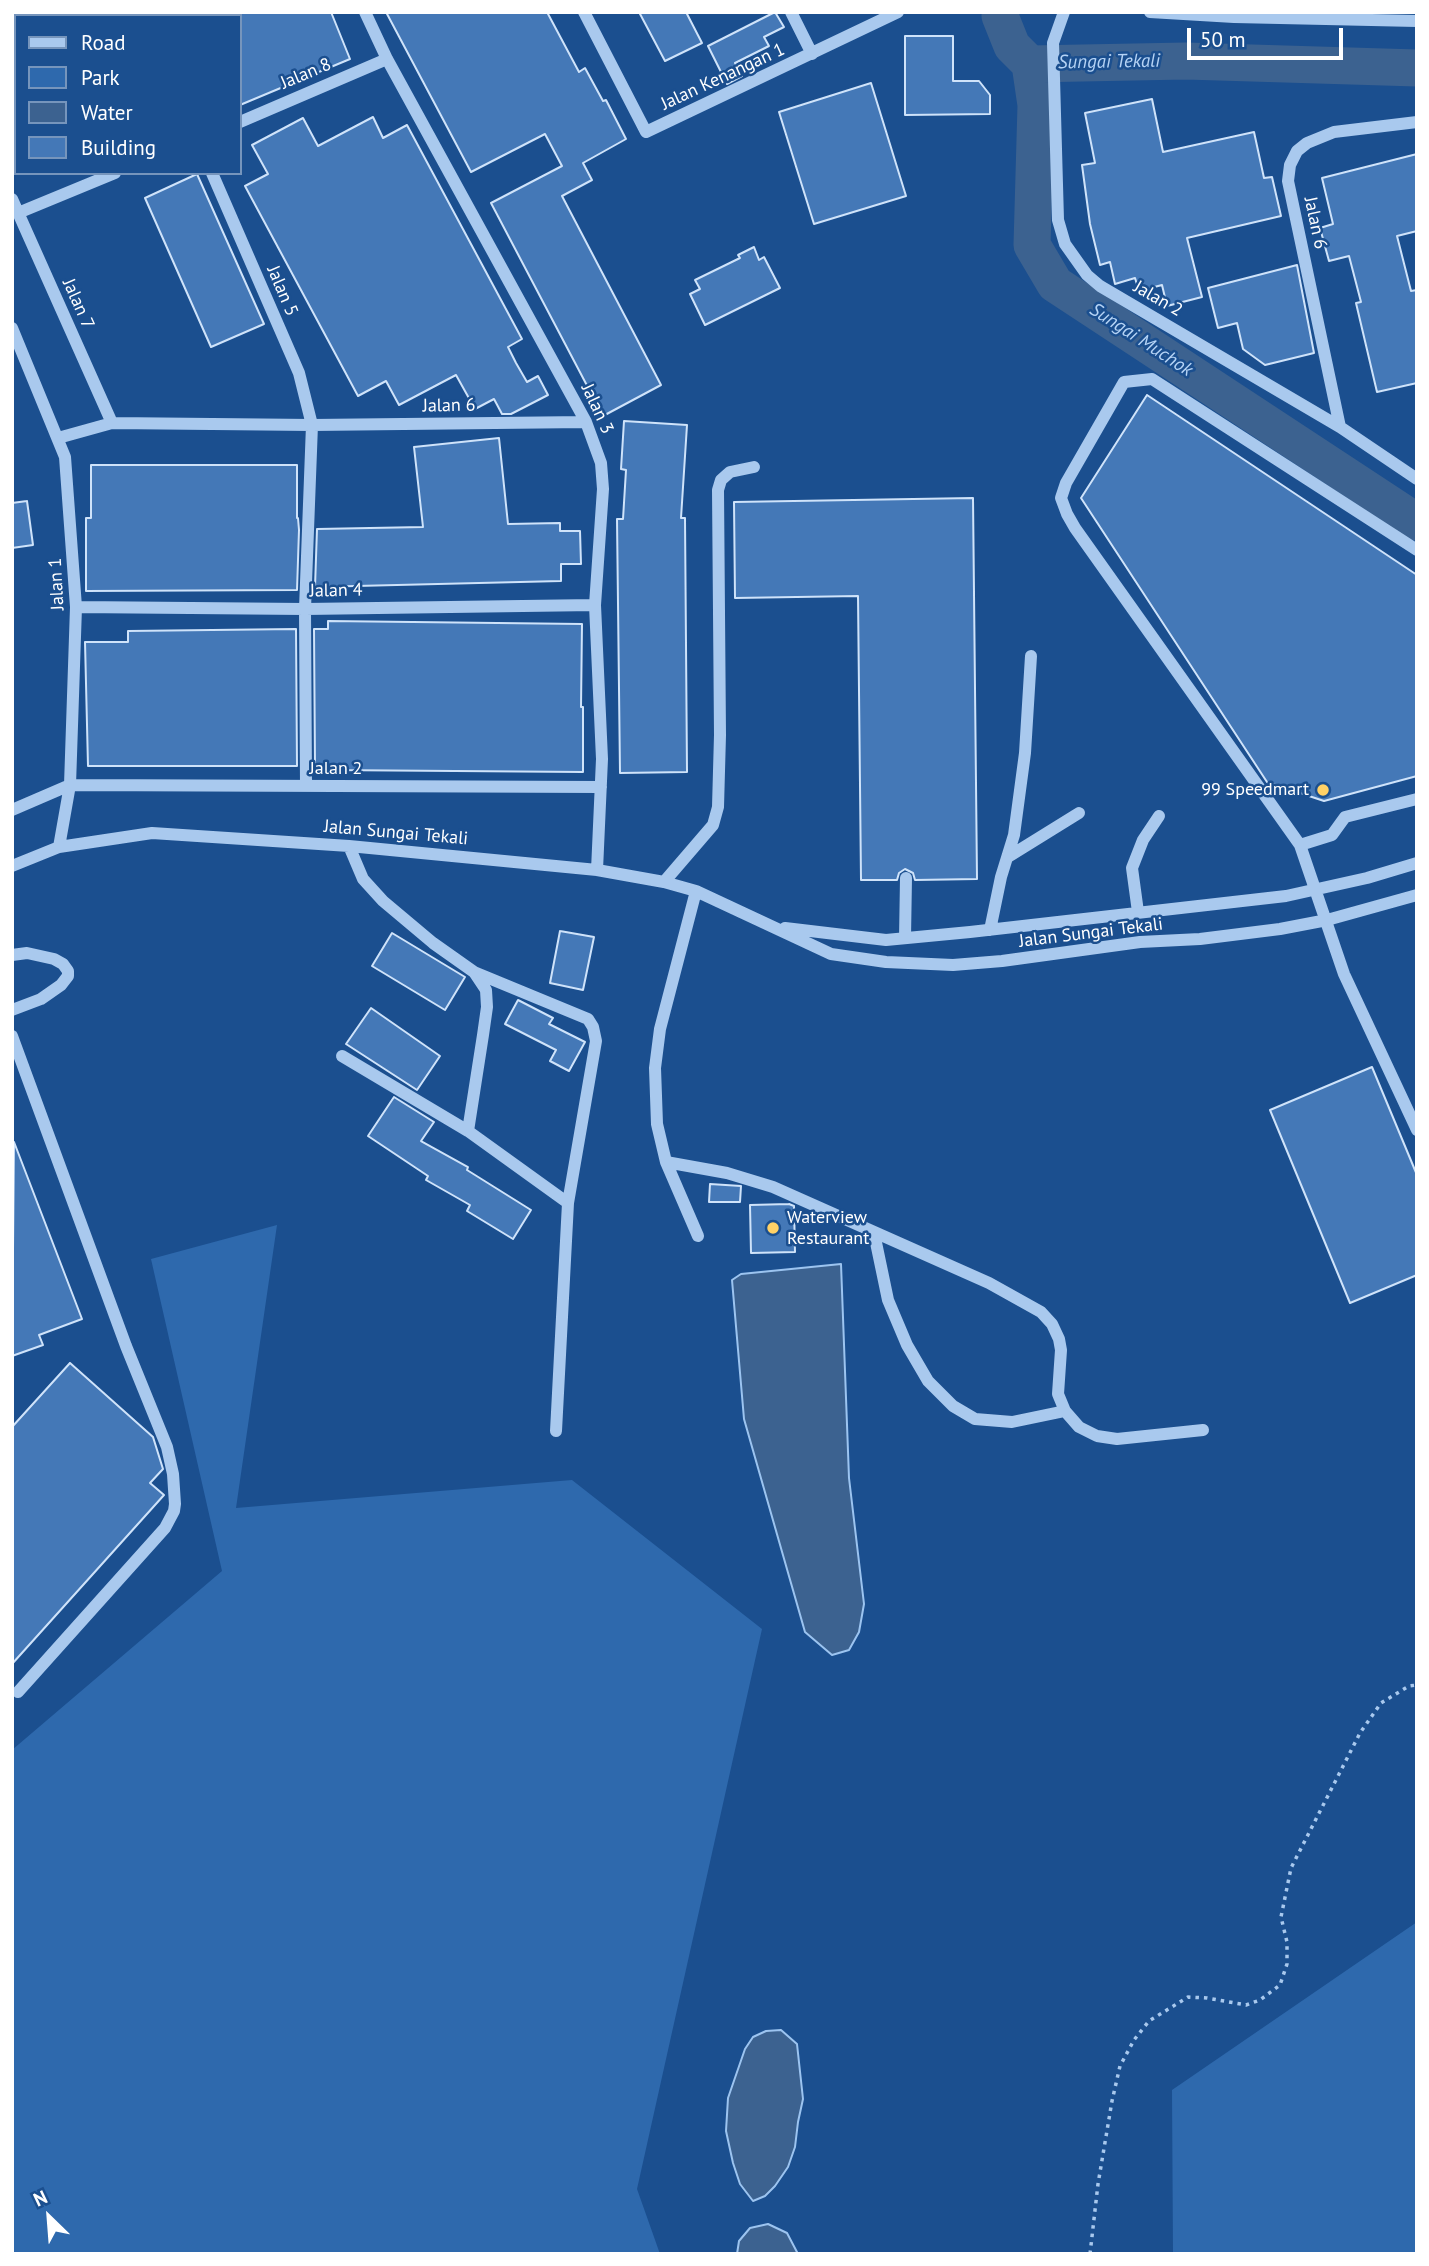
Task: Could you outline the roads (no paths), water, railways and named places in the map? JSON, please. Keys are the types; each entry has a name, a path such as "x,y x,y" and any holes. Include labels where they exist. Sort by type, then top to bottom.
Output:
{"street":[{"name":"Jalan 3","path":"365,12 387,59 586,422 601,463 603,489 595,606 602,759 597,870"},
{"name":"Jalan Kenangan 1","path":"584,12 646,132 898,12"},
{"path":"791,12 812,54"},
{"name":"Jalan 2","path":"1064,12 1053,43 1058,220 1065,244 1087,275 1100,286 1340,427 1417,479"},
{"path":"1150,12 1166,15 1284,15 1417,21"},
{"name":"Jalan 8","path":"242,121 387,59"},
{"name":"Jalan 6","path":"1340,427 1288,181 1290,165 1297,151 1307,142 1334,132 1417,122"},
{"path":"18,213 111,175"},
{"name":"Jalan 5","path":"213,175 299,373 312,425"},
{"name":"Jalan 7","path":"12,200 112,423"},
{"name":"Jalan 1","path":"12,328 65,457 76,607 70,785 59,847"},
{"path":"1417,550 1152,379 1124,382 1066,483 1061,498 1075,528 1300,845 1344,974 1417,1130"},
{"name":"Jalan 6","path":"58,438 112,423 312,425 586,422"},
{"path":"306,786 306,609 312,425"},
{"path":"664,882 713,825 718,807 718,491 721,480 730,472 754,467"},
{"name":"Jalan 4","path":"76,607 306,609 595,606"},
{"path":"990,930 1014,835 1024,753 1031,656"},
{"path":"12,810 70,785"},
{"name":"Jalan 2","path":"70,785 601,787"},
{"path":"1300,845 1332,835 1345,817 1417,799"},
{"path":"1008,857 1079,813"},
{"path":"1138,912 1132,868 1143,840 1159,816"},
{"name":"Jalan Sungai Tekali","path":"12,866 59,847 152,833 349,846 597,870 664,882 696,891 831,954 886,962 953,965 1140,942 1200,939 1280,929 1327,920 1417,895"},
{"path":"349,846 363,879 383,901 433,943 474,972 588,1020 593,1027 596,1041 568,1203 556,1431"},
{"name":"Jalan Sungai Tekali","path":"771,926 886,940 990,930 1286,896 1417,863"},
{"path":"905,938 906,878"},
{"path":"696,891 660,1029 655,1068 657,1124 666,1162 698,1236"},
{"path":"12,955 27,953 54,959 63,964 68,976 61,985 41,999 12,1010"},
{"path":"468,1131 487,1007 486,990 474,972"},
{"path":"12,1036 126,1346 167,1447 173,1474 175,1504 165,1528 18,1692"},
{"path":"342,1056 468,1131 568,1203"},
{"path":"666,1162 727,1173 773,1187 989,1283 1041,1312 1052,1324 1059,1339 1061,1350 1058,1394 1065,1411 1079,1426 1097,1436 1117,1438 1203,1430"},
{"path":"874,1233 888,1300 907,1345 928,1381 953,1406 975,1419 1012,1422 1065,1411"}],"water":[{"path":"841,1264 849,1478 864,1604 859,1632 849,1650 832,1655 805,1632 744,1419 732,1280 741,1274"},
{"path":"781,2030 797,2044 803,2099 795,2147 788,2167 765,2196 753,2201 740,2184 733,2163 726,2131 728,2098 745,2049 753,2037 766,2031"},
{"path":"768,2224 787,2233 798,2254 737,2254 739,2241 750,2228"}],"waterway":[{"name":"Sungai Tekali","path":"1001,12 1000,16 1012,46 1030,64 1186,61 1417,68"},
{"name":"Sungai Muchok","path":"1030,64 1036,105 1032,245 1055,284 1417,522"}],"place":[{"name":"99 Speedmart","path":"1323,790"},
{"name":"Waterview Restaurant","path":"773,1228"}]}
